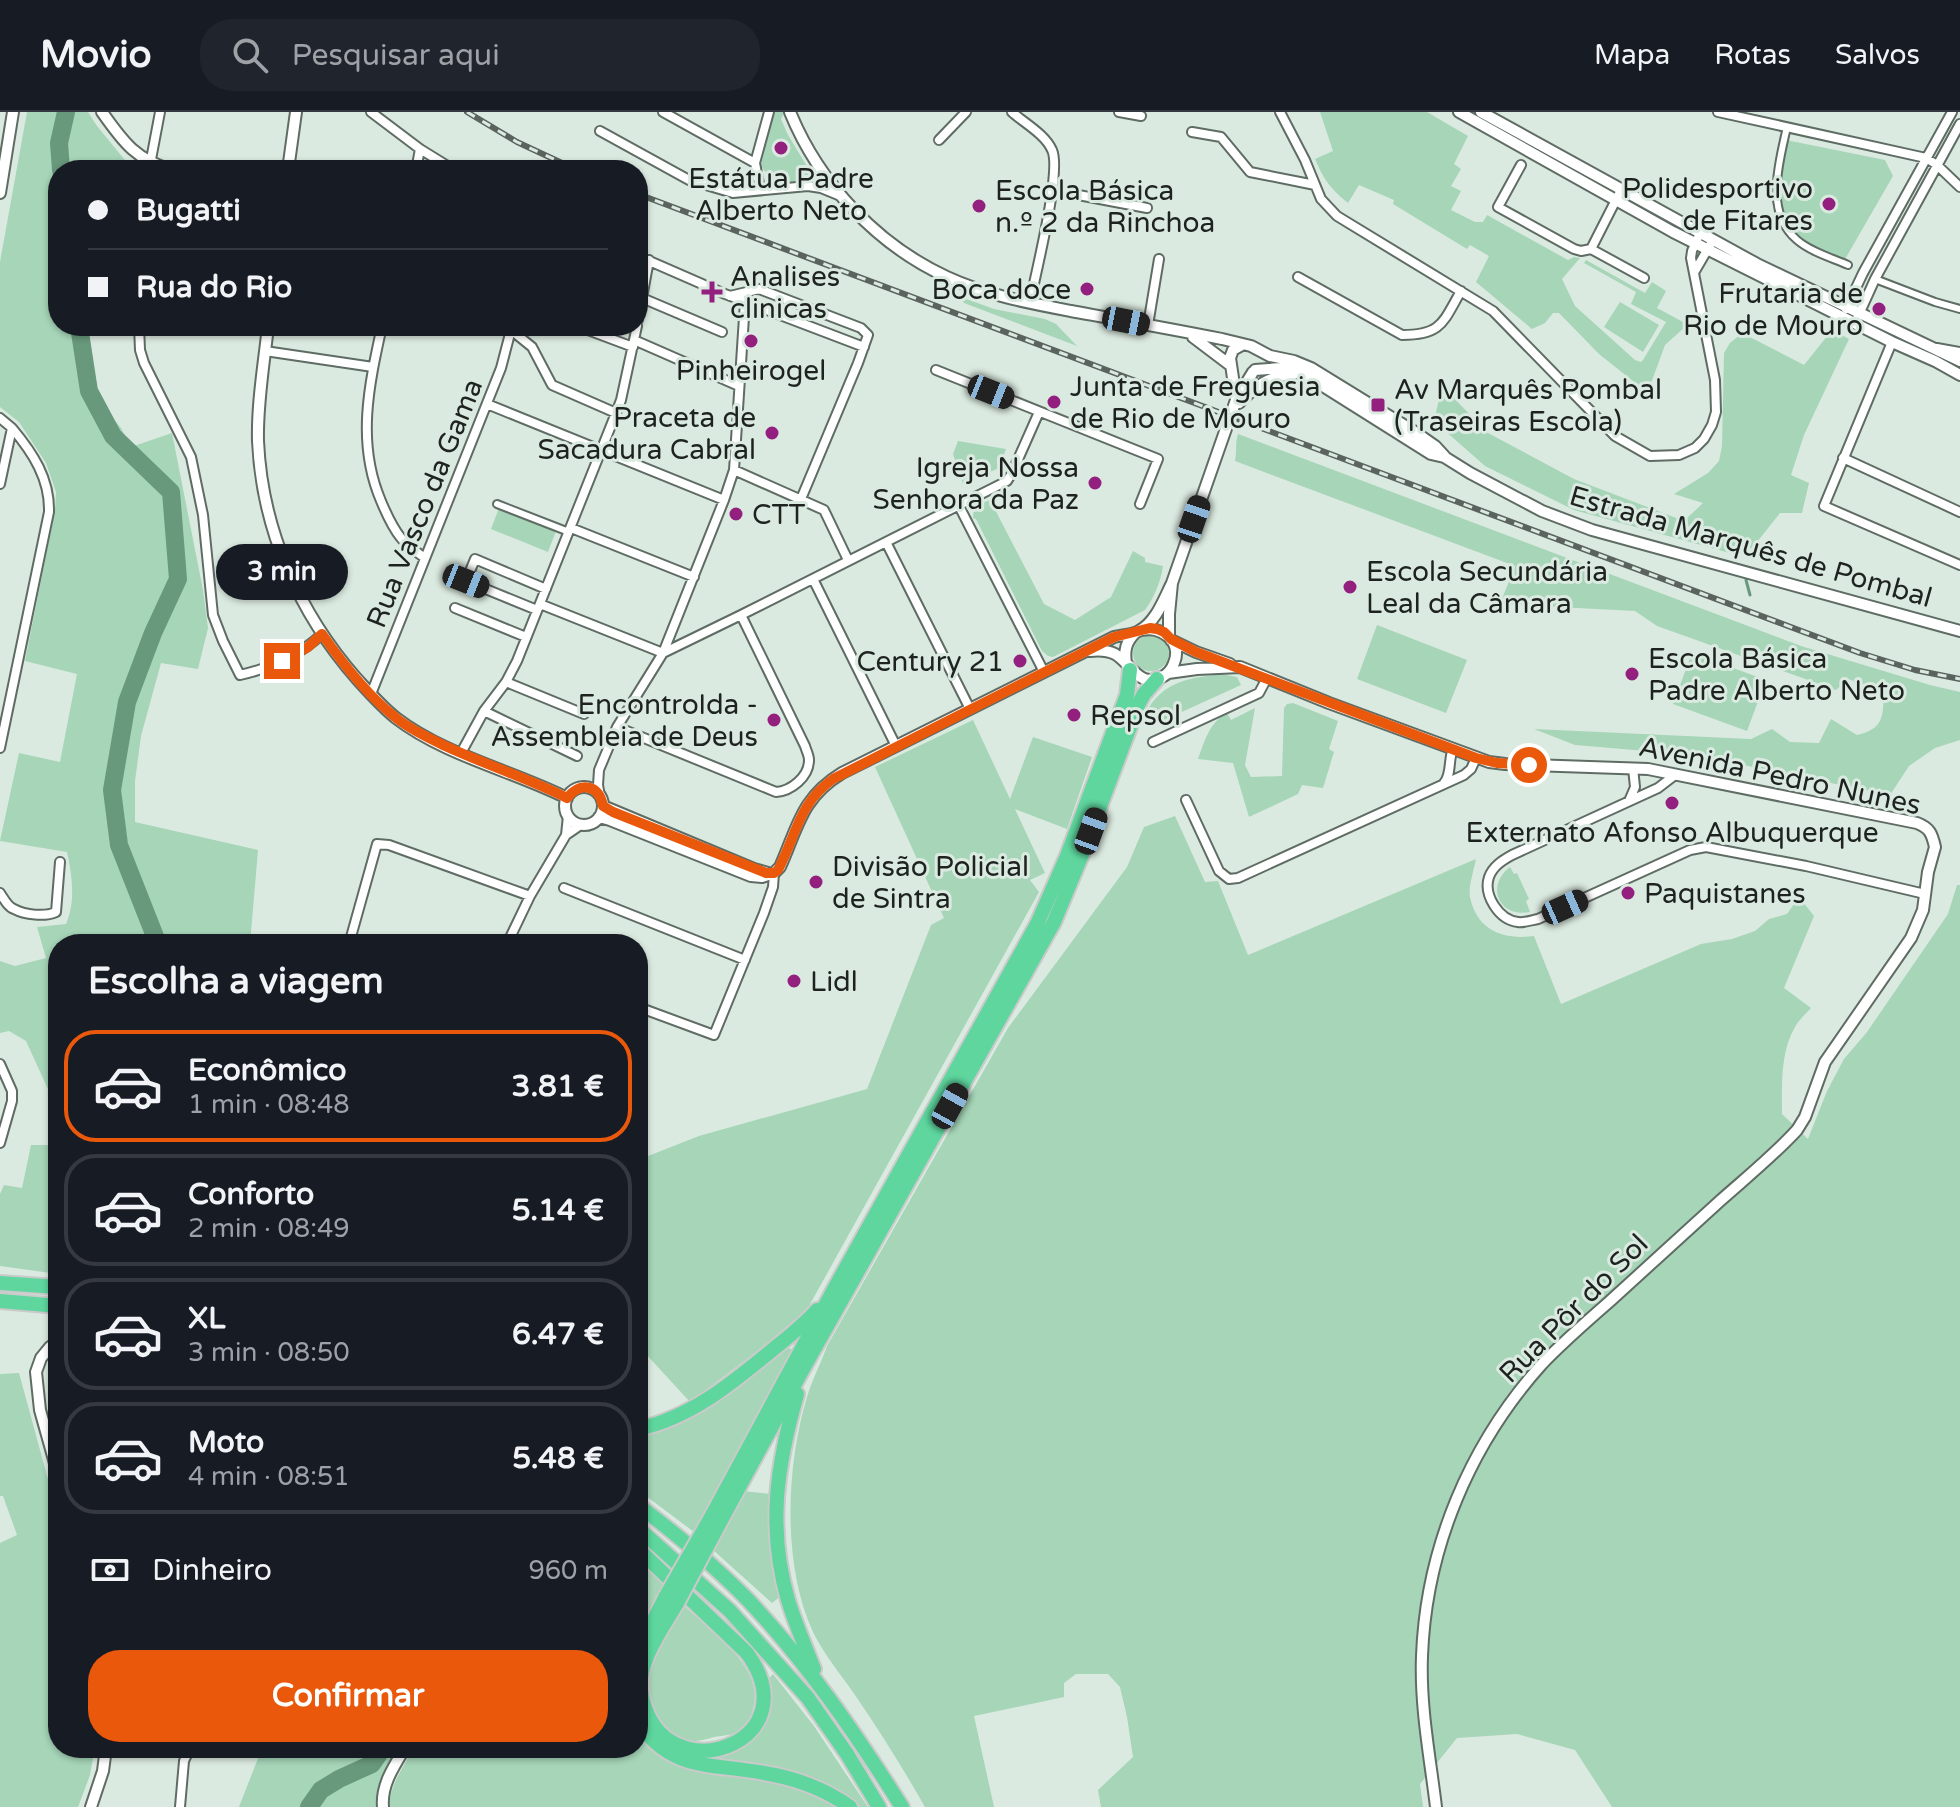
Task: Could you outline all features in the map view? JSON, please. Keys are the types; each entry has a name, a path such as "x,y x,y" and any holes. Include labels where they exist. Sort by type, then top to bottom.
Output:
{"highway":[{"path":"648,1654 672,1599 833,1291 1037,924 1067,856 1127,695 1128,666"},
{"path":"714,1522 1054,922 1139,703 1162,676"},
{"path":"0,1283 48,1286"},
{"path":"648,1426 682,1415 747,1371 808,1321 833,1291"},
{"path":"0,1301 48,1305"},
{"path":"803,1369 781,1455 776,1530 789,1601 819,1684"},
{"path":"648,1513 747,1599 783,1639 862,1744 902,1807"},
{"path":"648,1537 730,1611 808,1698 879,1807"},
{"path":"648,1559 747,1653 756,1666 763,1688 763,1708 754,1728 732,1745 698,1750 675,1744 655,1728 648,1715"},
{"path":"648,1635 672,1599"},
{"path":"648,1737 659,1747 684,1760 793,1779 832,1795 850,1807"}],"street":[{"path":"0,193 13,112"},
{"path":"102,112 143,160"},
{"path":"150,160 160,112"},
{"path":"289,160 296,112"},
{"path":"371,112 438,160"},
{"path":"663,112 755,163"},
{"path":"760,189 755,163 769,112"},
{"path":"790,112 817,164 843,197 879,233 917,262 950,279 1030,303 1222,339 1256,349 1260,358 1234,405 1172,583 1161,606 1126,645 1128,666"},
{"path":"939,140 966,112"},
{"path":"1012,112 1044,139 1055,159 1030,303"},
{"path":"1119,112 1141,116"},
{"path":"1280,112 1325,205 1349,225 1493,311 1615,436 1650,456 1679,455 1695,448 1704,439 1716,412 1715,380 1691,258 1698,238"},
{"path":"1459,112 1857,318 1933,347 1960,361"},
{"path":"1481,112 1619,195"},
{"path":"1718,112 1926,158 1960,187"},
{"path":"1845,312 1863,273 1952,112"},
{"path":"1857,318 1960,124"},
{"path":"1787,127 1777,172 1776,194 1780,215 1797,240 1848,265"},
{"path":"600,131 689,180 733,193 808,186 843,197"},
{"path":"1192,132 1221,137 1250,172 1315,185"},
{"path":"418,160 420,149"},
{"path":"1521,165 1498,207 1574,249 1591,249 1644,278"},
{"path":"1052,190 1147,208"},
{"path":"1591,249 1619,195"},
{"path":"1694,272 1711,245"},
{"path":"1148,325 1159,259"},
{"path":"648,265 649,260 730,296 864,347"},
{"path":"1298,277 1402,335 1433,331 1444,321 1461,291"},
{"path":"1875,279 1960,309"},
{"path":"730,296 759,289 861,328 868,335 801,499"},
{"path":"648,301 722,332"},
{"path":"568,816 572,821 589,824 601,806 599,770 617,727 663,653 724,500 734,470 745,302"},
{"path":"1857,318 1892,342 1960,375"},
{"path":"1188,334 1242,374 1254,371"},
{"path":"139,336 144,363 191,457 203,515 213,615 240,675 260,671 282,661 308,647 322,634"},
{"path":"267,336 258,439 265,499 277,544 292,582 322,634 371,694 395,717 421,734 461,753 567,798"},
{"path":"380,336 367,406 369,464 386,514 402,540 425,558"},
{"name":"Rua Vasco da Gama","path":"371,694 501,368 510,336"},
{"path":"520,336 532,347 552,385 616,413"},
{"path":"611,336 739,386"},
{"path":"461,753 517,661 621,400 635,336"},
{"path":"1892,342 1824,506 1960,565"},
{"path":"1234,405 1231,354 1242,345"},
{"path":"1933,347 1960,352"},
{"name":"Estrada Marquês de Pombal","path":"1256,349 1311,368 1415,432 1446,458"},
{"path":"265,351 373,367"},
{"name":"Estrada Marquês de Pombal","path":"1254,371 1281,368 1299,373 1431,454 1446,458 1517,499 1592,530 1960,631"},
{"path":"936,370 1158,459 1140,504"},
{"path":"1234,405 1265,381 1299,373"},
{"path":"487,404 724,500"},
{"path":"546,589 475,559 466,581 663,653 1007,481 1039,412"},
{"path":"0,418 32,454 49,497 49,512 0,748"},
{"path":"0,484 12,428"},
{"path":"1843,458 1960,512"},
{"path":"734,470 824,510 848,560"},
{"path":"497,504 694,577"},
{"path":"959,506 1044,672"},
{"path":"886,542 970,709"},
{"path":"813,579 896,746"},
{"path":"1088,651 1107,651 1116,655 1142,678 1162,676 1174,664 1176,656 1170,638 1172,583"},
{"path":"455,608 526,637"},
{"path":"617,727 776,792 785,791 798,783 809,762 805,746 741,615"},
{"path":"648,1011 714,1035 773,887 774,873 785,857 802,813 823,786 842,773 1114,637 1157,629 1196,652 1240,667"},
{"name":"Avenida Pedro Nunes","path":"1162,676 1197,669 1240,667 1476,758 1505,764 1633,768 1927,827 1933,835 1935,847 1919,921 1911,938 1825,1062 1803,1122"},
{"path":"1153,742 1259,693 1267,678"},
{"path":"506,682 584,714"},
{"path":"484,711 577,756"},
{"path":"1441,786 1447,779 1453,749"},
{"path":"1186,800 1219,871 1233,879 1441,786 1468,772 1476,758"},
{"path":"1628,801 1635,787 1633,768"},
{"path":"1675,775 1658,788 1497,864 1489,878 1488,893 1494,907 1505,917 1519,922 1538,919 1690,850 1706,847 1806,866 1925,894"},
{"path":"512,934 566,835 568,816 565,804 567,798 580,787 592,788 601,806 761,872 774,873"},
{"path":"566,835 582,824"},
{"path":"352,934 377,844 389,845 530,896"},
{"path":"0,893 12,909 33,914 56,912 60,862"},
{"path":"564,888 745,960"},
{"path":"0,1064 12,1091 0,1143"},
{"name":"Rua Pôr do Sol","path":"1436,1807 1422,1693 1427,1606 1439,1548 1451,1512 1483,1444 1544,1363 1791,1137 1803,1122"},
{"path":"48,1349 36,1372 40,1410 48,1438"},
{"path":"91,1807 105,1758"},
{"path":"180,1807 185,1758"},
{"path":"383,1807 387,1780 399,1758"}],"green space":[{"path":"27,112 88,112 125,160 48,160 48,336 84,336 95,396 121,428 131,447 172,433 208,628 198,669 161,663 141,736 135,781 135,822 258,850 251,934 48,934 48,1089 26,1041 9,1031 0,1033 0,961 15,966 46,958 37,927 66,924 72,897 67,852 0,841 19,753 60,762 77,674 25,661 56,492 46,463 19,422 0,407 0,262"},
{"path":"773,112 783,112 781,119 788,135 808,168 813,168 823,183 821,185 783,185 763,169 761,165"},
{"path":"1320,112 1427,112 1468,136 1454,164 1461,169 1451,186 1461,191 1451,210 1475,222 1483,222 1487,215 1568,260 1580,258 1562,279 1575,306 1635,360 1643,360 1666,322 1631,304 1636,292 1584,263 1586,260 1645,293 1652,282 1666,291 1657,308 1685,323 1685,327 1665,345 1650,386 1638,385 1599,354 1559,313 1553,313 1545,323 1532,329 1476,282 1489,256 1470,245 1467,249 1393,204 1394,200 1359,185 1348,203 1328,183 1315,159 1333,151"},
{"name":"Polidesportivo de Fitares","path":"1786,140 1885,160 1893,176 1844,261 1804,242 1786,221 1780,181"},
{"path":"958,296 994,309 1045,319 1056,324 1077,346 964,303"},
{"path":"1620,302 1659,325 1643,352 1604,327"},
{"path":"1832,330 1849,339 1804,435 1791,475 1809,483 1802,513 1780,513 1753,547 1737,555 1574,510 1485,466 1434,421 1442,386 1488,433 1574,479 1684,521 1703,503 1674,494 1708,473 1719,461 1724,353 1730,343 1742,333 1804,365"},
{"path":"1238,434 1801,646 1960,692 1960,740 1935,748 1909,766 1890,795 1694,755 1575,745 1534,729 1751,739 1772,729 1790,742 1819,743 1831,719 1857,735 1877,725 1882,714 1884,691 1848,679 1836,690 1657,626 1635,611 1500,604 1515,566 1235,461"},
{"path":"958,441 1006,449 999,468 963,484 953,454"},
{"path":"990,500 1044,604 1075,620 1111,597 1133,551 1145,558 1145,562 1163,566 1159,583 1145,610 1053,657 1048,656 1042,651 973,518 974,506"},
{"path":"499,508 556,531 548,552 491,529"},
{"path":"1377,625 1467,660 1446,713 1357,679"},
{"path":"1151,635 1164,640 1169,653 1164,666 1151,671 1138,666 1133,653 1138,640"},
{"path":"1692,653 1766,680 1747,731 1673,704"},
{"path":"1221,674 1237,677 1241,685 1151,726 1141,721 1156,698 1173,685"},
{"path":"1293,703 1338,721 1329,749 1334,752 1323,788 1302,785 1298,794 1249,817 1233,763 1198,759 1203,745 1221,717 1227,713 1231,720 1255,708 1245,765 1251,777 1282,776 1284,708"},
{"path":"973,720 1010,799 1033,737 1092,757 1067,829 1015,809 1045,873 1030,880 1039,892 809,1306 788,1328 690,1402 648,1356 648,1156 699,1136 867,1089 931,925 944,918 875,767"},
{"path":"1175,816 1205,882 1218,881 1248,955 1476,859 1470,893 1479,918 1493,931 1502,934 1534,936 1561,1004 1701,944 1755,931 1769,919 1787,914 1799,897 1814,916 1784,988 1811,1008 1797,1024 1787,1047 1782,1114 1808,1139 1844,1059 1867,1032 1948,914 1957,885 1960,885 1960,1807 1612,1807 1575,1750 1517,1734 1457,1738 1420,1784 1423,1807 1101,1807 1098,1790 1133,1757 1127,1717 1120,1687 1108,1674 1076,1674 1064,1683 1064,1697 974,1716 994,1807 925,1807 901,1765 823,1649 803,1605 796,1577 790,1515 800,1424 827,1346 1008,1028 1127,867 1144,827"},
{"path":"1510,867 1514,874 1517,873 1529,899 1526,901 1530,912 1510,910 1499,899 1498,883"},
{"path":"31,1145 48,1145 48,1273 0,1266 0,1194 4,1185 22,1188"},
{"path":"783,1347 796,1350 694,1532 648,1498 648,1432 679,1422 733,1388"},
{"path":"19,1373 48,1479 48,1758 93,1758 78,1807 0,1807 0,1543 17,1535 3,1496 0,1496 0,1374"},
{"path":"743,1491 770,1494 771,1551 781,1596 772,1603 713,1550"},
{"path":"648,1564 668,1581 648,1617"},
{"path":"683,1605 725,1642 744,1664 754,1688 754,1706 750,1718 738,1732 689,1741 670,1732 656,1715 649,1694 648,1673 656,1650"},
{"path":"773,1674 814,1726 868,1807 860,1807 831,1787 700,1758 700,1755 735,1750 755,1735 767,1716 769,1678"},
{"path":"648,1747 667,1760 684,1766 778,1781 842,1807 389,1807 394,1784 408,1758 648,1758"},
{"path":"258,1758 394,1758 382,1780 376,1807 239,1807"}],"waterway":[{"path":"60,160 59,143 66,112"},
{"path":"81,336 89,391 113,436 171,492 178,579 153,633 127,702 112,790 119,845 154,934"},
{"path":"1746,580 1750,595"},
{"path":"309,1807 321,1790 372,1764 376,1758"}],"railway":[{"path":"467,112 517,142 556,160"},
{"path":"648,198 1860,653 1915,670 1960,679"}],"place":[{"name":"Estátua Padre Alberto Neto","path":"781,148"},
{"name":"Polidesportivo de Fitares","path":"1829,204"},
{"name":"Escola Básica n.º 2 da Rinchoa","path":"979,206"},
{"name":"Boca doce","path":"1087,289"},
{"name":"Analises clinicas","path":"712,292"},
{"name":"Frutaria de Rio de Mouro","path":"1879,309"},
{"name":"Pinheirogel","path":"751,341"},
{"name":"Junta de Freguesia de Rio de Mouro","path":"1054,402"},
{"name":"Av Marquês Pombal (Traseiras Escola)","path":"1378,405"},
{"name":"Praceta de Sacadura Cabral","path":"772,433"},
{"name":"Igreja Nossa Senhora da Paz","path":"1095,483"},
{"name":"CTT","path":"736,514"},
{"name":"Escola Secundária Leal da Câmara","path":"1350,587"},
{"name":"Century 21","path":"1020,661"},
{"name":"Escola Básica Padre Alberto Neto","path":"1632,674"},
{"name":"Repsol","path":"1074,715"},
{"name":"EncontroIda - Assembleia de Deus","path":"774,720"},
{"name":"Externato Afonso Albuquerque","path":"1672,803"},
{"name":"Divisão Policial de Sintra","path":"816,882"},
{"name":"Paquistanes","path":"1628,893"},
{"name":"Lidl","path":"794,981"}],"route":[{"path":"282,661 308,647 322,634 371,694 395,717 421,734 567,798 580,787 592,788 600,796 603,806 613,812 766,873 778,870 809,801 842,773 1114,637 1150,628 1164,632 1196,652 1476,758 1529,765"}]}
